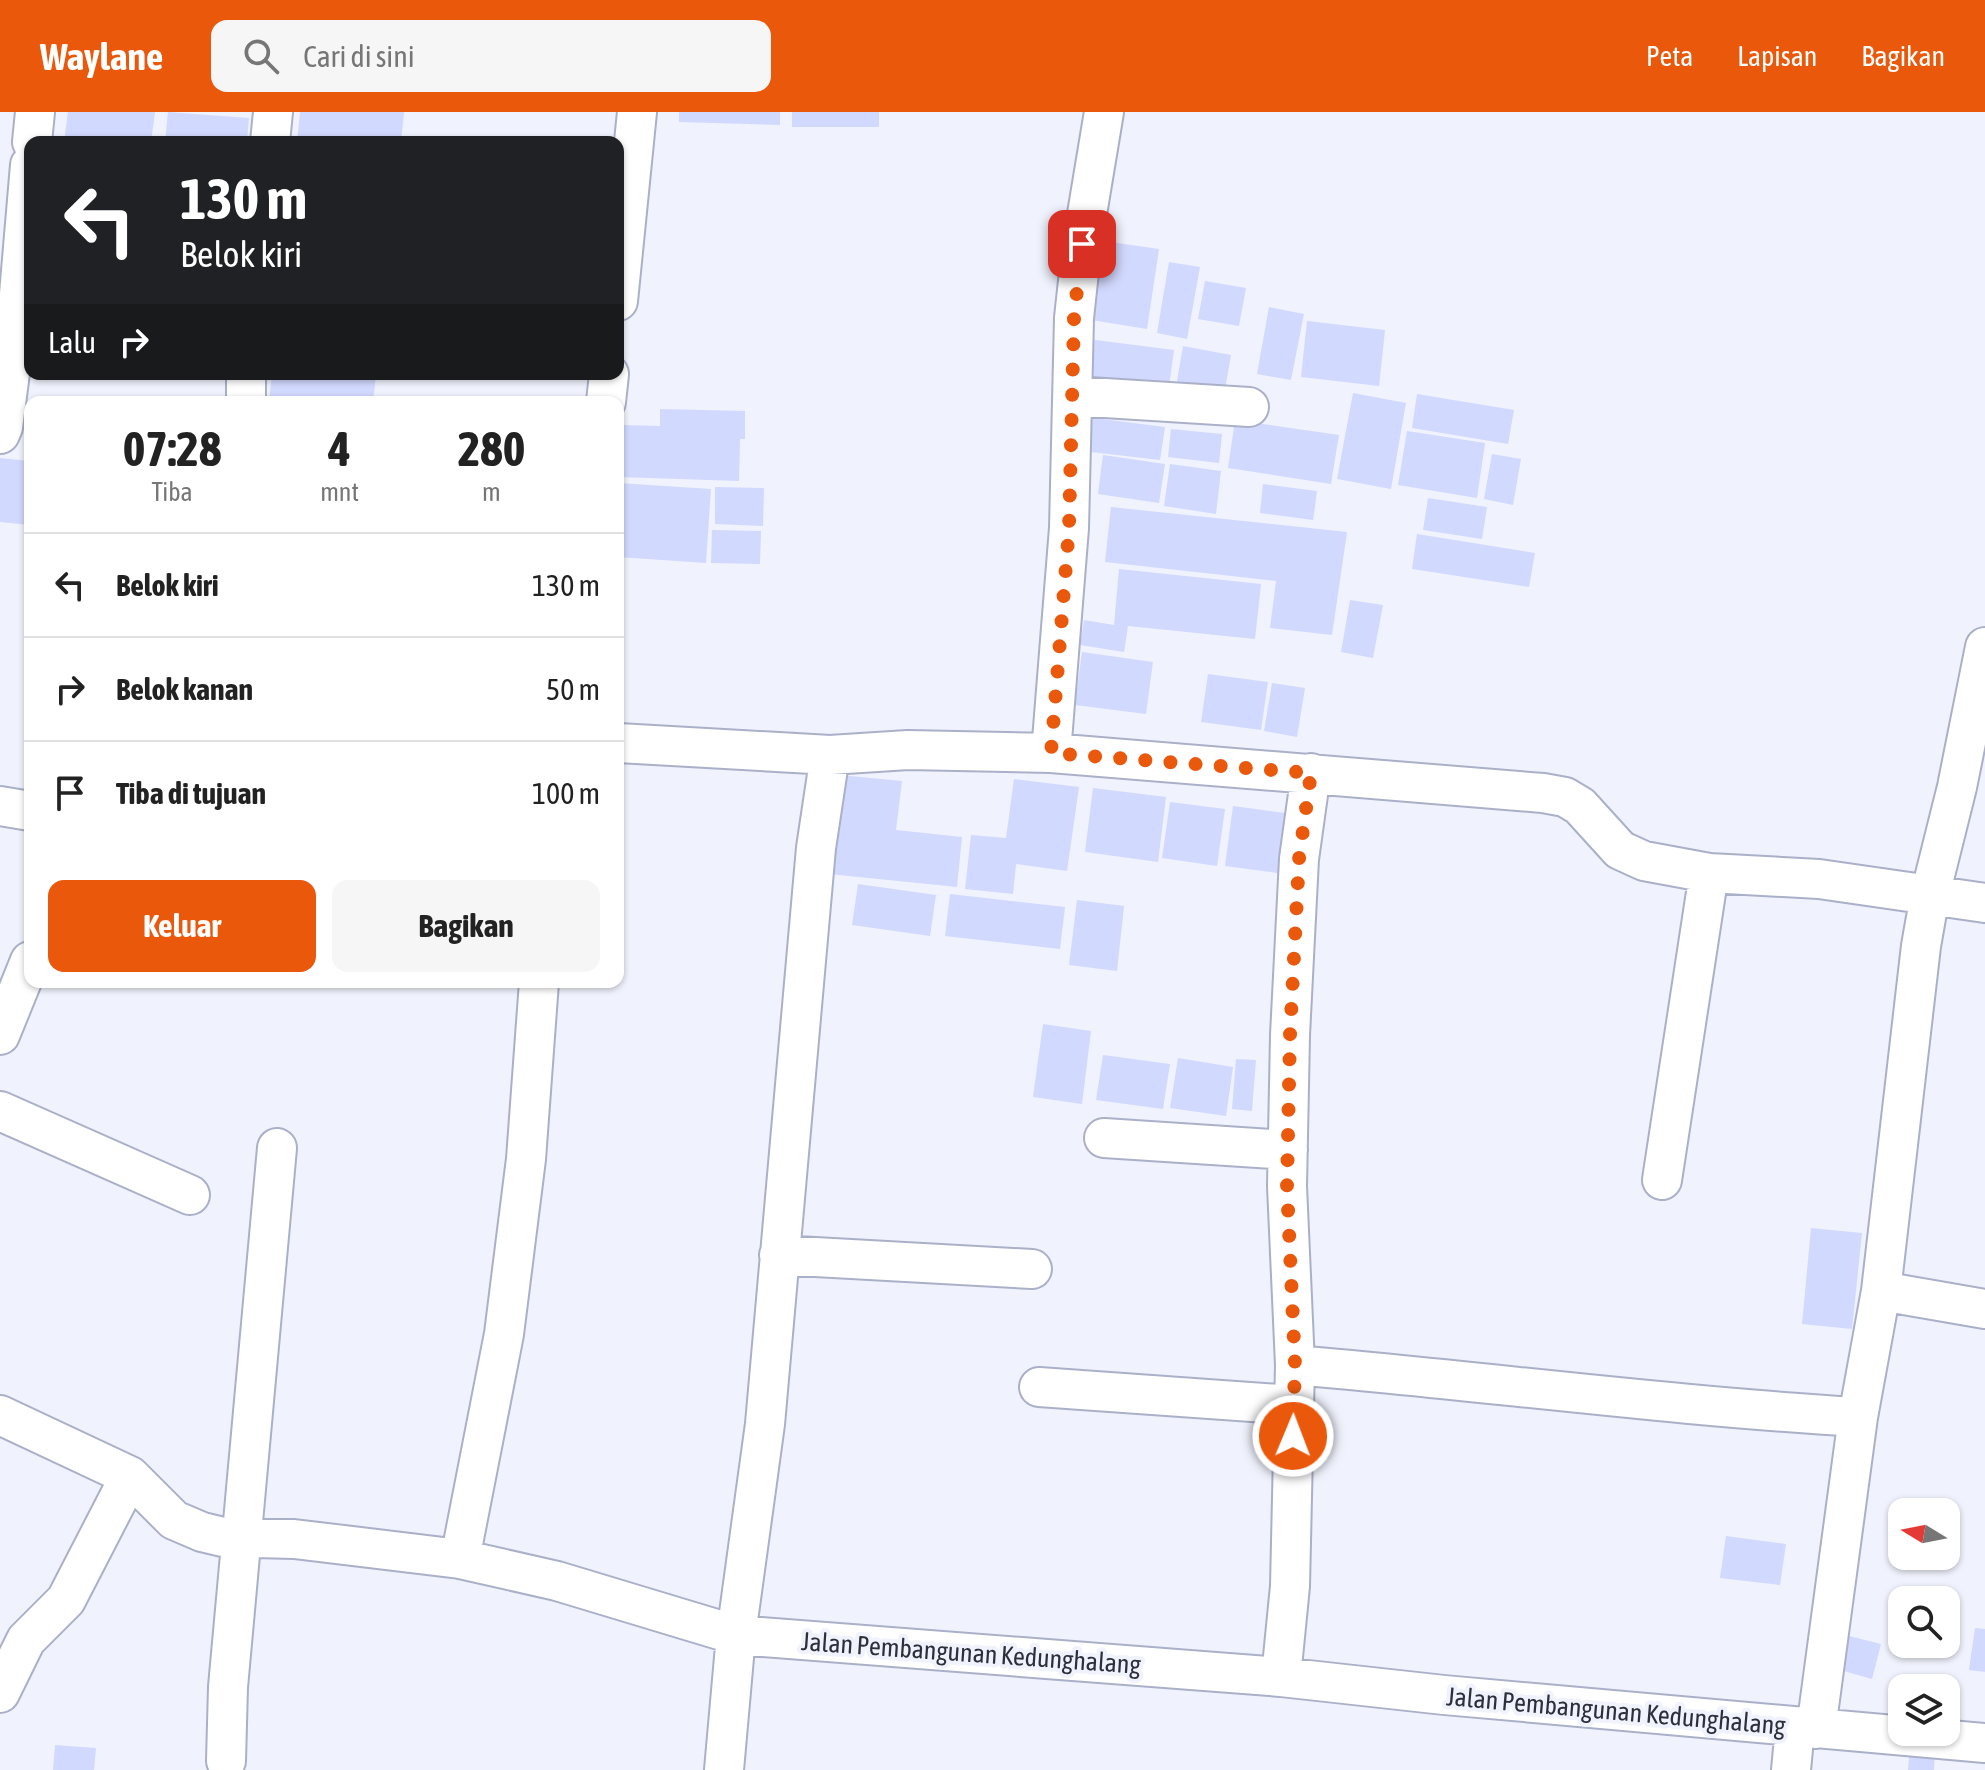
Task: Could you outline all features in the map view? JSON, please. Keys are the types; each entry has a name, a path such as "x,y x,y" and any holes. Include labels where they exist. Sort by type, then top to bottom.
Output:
{"street":[{"path":"33,136 35,112"},
{"path":"271,136 273,112"},
{"path":"624,241 637,112"},
{"path":"1051,753 1069,528 1077,288 1104,112"},
{"path":"11,430 24,297"},
{"path":"1073,396 1249,407"},
{"path":"1791,1770 1806,1729 1881,1291 1917,976 1930,895 1957,787 1985,647"},
{"path":"624,743 830,755 908,750 1051,753 1565,797 1580,806 1620,850 1644,861 1709,873 1819,879 1985,903"},
{"path":"724,1770 736,1635 765,1424 816,848 830,755"},
{"path":"1281,1677 1290,1586 1295,1365 1287,1186 1290,1035 1299,859 1311,773"},
{"path":"0,806 24,810"},
{"path":"1662,1180 1709,873"},
{"path":"0,1035 24,976"},
{"path":"460,1559 504,1334 526,1159 539,988"},
{"path":"0,1111 190,1195"},
{"path":"1104,1138 1288,1150"},
{"path":"226,1761 228,1687 277,1148"},
{"path":"779,1255 1032,1269"},
{"path":"1881,1291 1985,1309"},
{"path":"1295,1365 1728,1409 1858,1417"},
{"path":"1039,1387 1294,1405"},
{"name":"Jalan Pembangunan Kedunghalang","path":"0,1415 130,1476 174,1520 202,1532 223,1537 294,1539 460,1559 557,1581 736,1635 1281,1677 1806,1729 1985,1743"},
{"path":"0,1693 26,1640 66,1600 130,1476"}],"building":[{"path":"68,112 155,112 152,136 65,136"},
{"path":"168,112 249,118 248,136 166,136"},
{"path":"300,112 404,112 402,136 298,136"},
{"path":"679,112 780,112 780,125 679,122"},
{"path":"792,112 879,112 879,127 792,127"},
{"path":"1096,240 1159,249 1147,329 1085,319"},
{"path":"1169,262 1200,267 1187,339 1157,333"},
{"path":"1205,281 1246,288 1239,326 1198,319"},
{"path":"1269,307 1304,314 1291,380 1257,374"},
{"path":"1307,321 1385,330 1379,386 1301,377"},
{"path":"1088,339 1174,350 1169,387 1083,376"},
{"path":"1183,346 1231,355 1224,395 1176,387"},
{"path":"271,380 375,380 374,396 270,396"},
{"path":"1353,393 1406,403 1391,489 1337,479"},
{"path":"1417,394 1514,410 1508,444 1412,428"},
{"path":"660,409 745,411 745,439 740,439 739,481 624,477 624,425 660,426"},
{"path":"1086,417 1165,427 1160,460 1082,451"},
{"path":"1235,420 1339,435 1331,484 1228,468"},
{"path":"1171,429 1222,434 1219,463 1168,457"},
{"path":"1407,431 1485,443 1477,498 1398,485"},
{"path":"1492,454 1521,459 1513,505 1484,499"},
{"path":"1103,455 1165,464 1159,503 1098,494"},
{"path":"0,458 24,460 24,524 0,522"},
{"path":"1170,464 1221,471 1216,514 1164,506"},
{"path":"624,483 711,489 706,563 624,557"},
{"path":"1263,484 1317,491 1313,520 1260,513"},
{"path":"715,487 764,488 763,526 715,524"},
{"path":"1428,498 1487,507 1482,539 1423,530"},
{"path":"1111,507 1347,532 1332,635 1270,628 1276,581 1105,562"},
{"path":"712,530 761,531 760,564 711,563"},
{"path":"1417,534 1535,553 1529,587 1412,569"},
{"path":"1119,569 1261,584 1255,639 1128,626 1124,652 1080,645 1084,620 1114,625"},
{"path":"1350,600 1383,605 1373,658 1341,652"},
{"path":"1082,652 1153,662 1146,714 1075,705"},
{"path":"1208,674 1268,682 1261,730 1201,722"},
{"path":"1272,683 1305,688 1297,737 1264,731"},
{"path":"840,775 902,781 896,830 962,837 957,887 829,874"},
{"path":"1014,779 1079,787 1067,871 1016,864 1013,894 965,889 971,835 1006,838"},
{"path":"1093,788 1166,797 1158,862 1085,852"},
{"path":"1170,802 1225,809 1217,866 1162,858"},
{"path":"1233,806 1292,814 1284,874 1225,866"},
{"path":"858,884 936,895 930,936 852,925"},
{"path":"950,894 1065,907 1060,949 945,936"},
{"path":"1077,900 1124,906 1117,971 1069,965"},
{"path":"1043,1024 1091,1031 1082,1104 1033,1097"},
{"path":"1103,1055 1170,1064 1163,1109 1096,1100"},
{"path":"1178,1058 1233,1067 1226,1116 1170,1108"},
{"path":"1236,1059 1256,1060 1252,1111 1232,1109"},
{"path":"1811,1228 1862,1233 1852,1329 1802,1324"},
{"path":"1726,1536 1786,1544 1780,1585 1720,1578"},
{"path":"1975,1628 1985,1629 1985,1672 1969,1670"},
{"path":"1841,1634 1881,1644 1872,1679 1833,1668"},
{"path":"55,1745 96,1748 94,1770 53,1770"},
{"path":"1910,1746 1935,1746 1934,1770 1908,1770"}],"route":[{"path":"1082,244 1074,318 1069,528 1051,753 1311,773 1299,859 1290,1035 1287,1186 1295,1365 1293,1436"}]}
